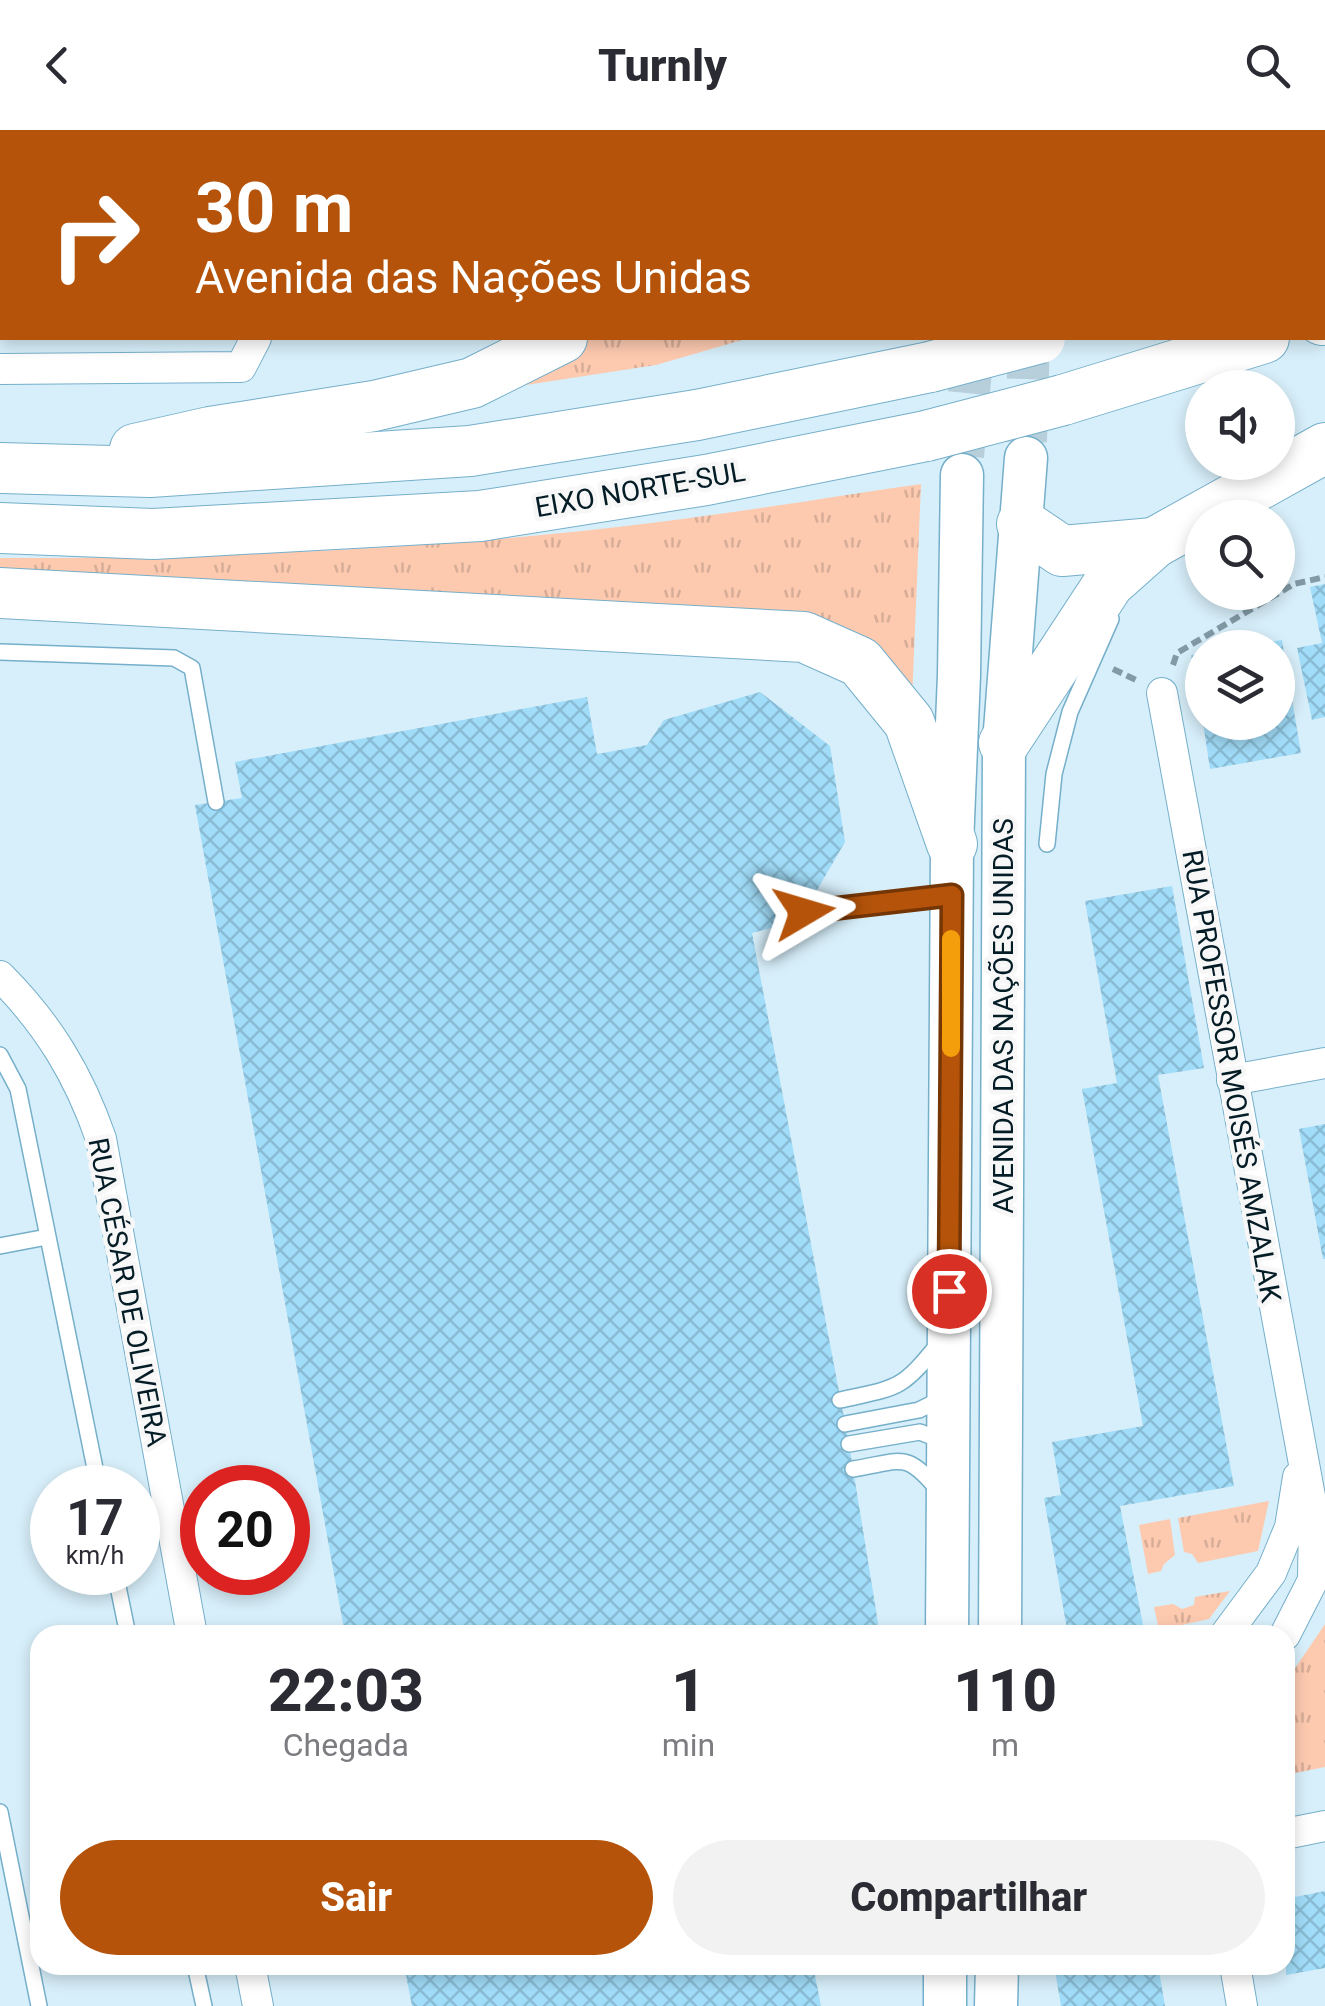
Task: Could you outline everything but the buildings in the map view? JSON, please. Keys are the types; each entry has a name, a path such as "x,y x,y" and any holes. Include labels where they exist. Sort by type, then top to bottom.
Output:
{"highway":[{"path":"17,470 210,432 374,406 472,383 558,340"},
{"path":"17,470 150,472 470,451 697,415 930,367 1032,340"},
{"name":"EIXO NORTE-SUL","path":"0,528 154,534 480,516 706,480 926,436 1063,400 1258,340"},
{"path":"1004,743 1108,583 1154,543 1325,448"},
{"path":"1022,524 1062,551 1154,543"},
{"path":"0,593 804,637 860,662 909,722 952,844"}],"main road":[{"name":"AVENIDA DAS NAÇÕES UNIDAS","path":"1000,1625 1004,743 1026,458"},
{"name":"AVENIDA DAS NAÇÕES UNIDAS","path":"947,1625 952,844 970,473 1022,524"},
{"path":"945,1975 945,2006"},
{"path":"996,2006 997,1975"}],"street":[{"path":"0,369 241,367 255,340"},
{"name":"RUA PROFESSOR MOISÉS AMZALAK","path":"1162,693 1301,1460 1320,1517 1313,1580 1290,1625"},
{"name":"RUA CÉSAR DE OLIVEIRA","path":"0,976 52,1034 80,1085 101,1139 190,1625"},
{"path":"1232,1080 1325,1062"},
{"name":"RUA PROFESSOR MOISÉS AMZALAK","path":"1232,1625 1271,1573 1290,1527 1301,1460"},
{"path":"1295,1832 1325,1826"},
{"path":"252,1975 258,2006"},
{"path":"1237,1975 1242,2006"}],"lane":[{"path":"1047,844 1054,774 1070,712 1124,595 1154,543"},
{"path":"0,652 185,661 192,668 216,802"},
{"path":"804,912 952,895"},
{"path":"0,1055 18,1089 94,1465"},
{"path":"0,1246 47,1236"},
{"path":"840,1400 896,1388 911,1378 948,1331"},
{"path":"844,1424 919,1410 948,1395"},
{"path":"849,1444 920,1432 948,1443"},
{"path":"853,1469 907,1460 917,1464 948,1500"},
{"path":"120,1595 126,1625"},
{"path":"0,1812 30,1958"},
{"path":"34,1975 40,2006"},
{"path":"198,1975 204,2006"}],"path":[{"path":"1162,693 1177,653 1294,584 1325,577"}],"green space":[{"path":"587,340 742,340 656,365 481,392"},
{"path":"921,484 912,701 854,641 0,570 0,558 244,554 489,540 685,519"},
{"path":"1269,1501 1258,1551 1198,1563 1192,1554 1184,1552 1178,1518"},
{"path":"1170,1519 1175,1555 1161,1571 1148,1574 1139,1525"},
{"path":"1230,1591 1209,1619 1158,1625 1154,1607 1173,1604 1182,1609 1194,1605 1195,1597"},
{"path":"1325,1624 1325,1767 1295,1773 1295,1668"}],"tunnel":[{"path":"963,456 974,340"},
{"path":"1026,442 1029,340"}],"slow traffic":[{"path":"951,939 951,1048"}],"route":[{"path":"804,912 952,895 949,1291"}]}
